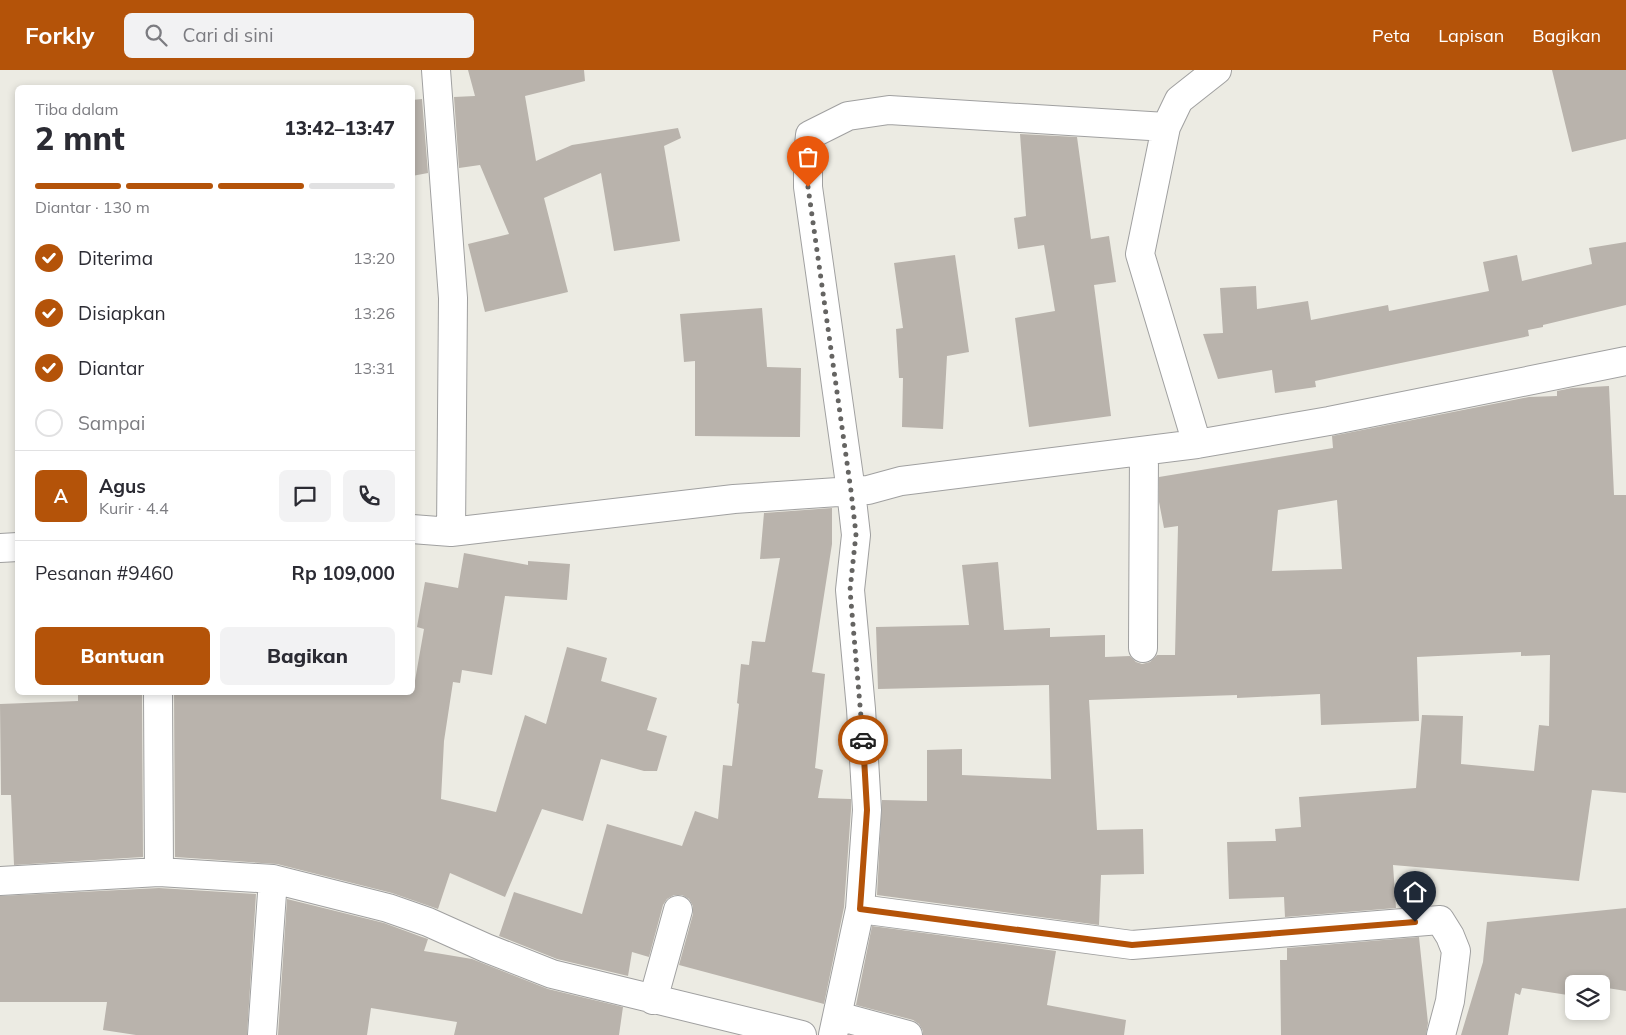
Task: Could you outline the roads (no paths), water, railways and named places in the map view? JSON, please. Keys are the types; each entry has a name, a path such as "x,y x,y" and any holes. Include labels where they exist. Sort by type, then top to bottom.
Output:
{"street":[{"path":"436,70 453,298 451,532"},
{"path":"1196,444 1140,254 1166,127 1179,100 1217,70"},
{"path":"908,1035 836,1025 860,909 867,810 861,710 850,590 856,534 808,187 810,135 848,116 889,110 1166,127"},
{"path":"415,529 451,532 734,499 868,490 901,481 1196,444 1625,365"},
{"path":"1143,648 1144,451"},
{"path":"0,548 15,547"},
{"path":"158,695 159,872"},
{"path":"0,880 159,872 273,879 388,908 428,922 486,948 552,974 802,1035"},
{"path":"262,1035 273,879"},
{"path":"860,909 1132,945 1440,920 1450,936 1456,951 1450,1001 1442,1035"},
{"path":"653,1000 678,910"}]}
